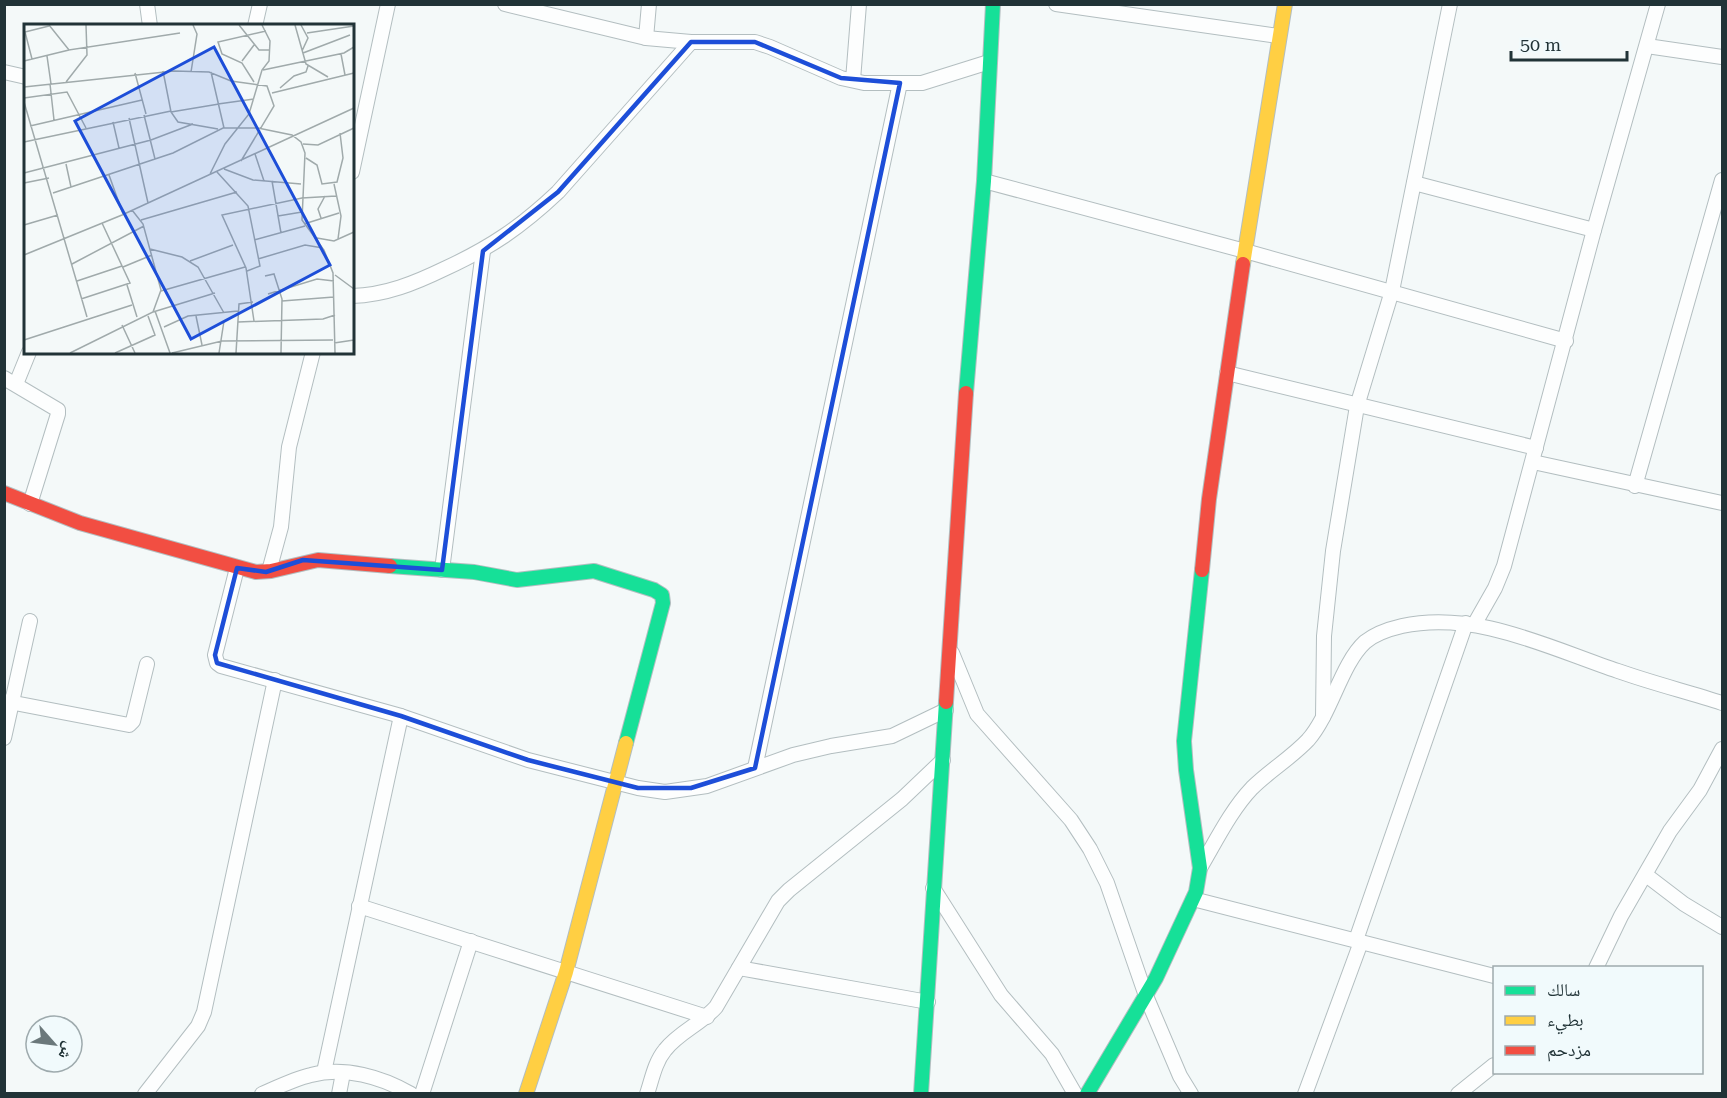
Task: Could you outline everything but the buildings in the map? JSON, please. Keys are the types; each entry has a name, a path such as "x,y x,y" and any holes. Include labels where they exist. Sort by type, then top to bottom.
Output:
{"street":[{"path":"147,4 150,24"},
{"path":"255,24 260,4"},
{"path":"354,159 388,4"},
{"path":"505,4 646,38 691,42 755,42 770,46 841,78 864,83 922,83 989,62"},
{"path":"646,38 650,4"},
{"path":"853,80 859,4"},
{"path":"921,1094 963,428 984,181 993,4"},
{"path":"1056,4 1278,36"},
{"path":"1200,868 1184,741 1209,499 1245,250 1285,4"},
{"path":"1323,717 1324,636 1333,550 1358,406 1392,291 1450,4"},
{"path":"1305,1094 1470,624 1495,588 1504,567 1594,230 1658,4"},
{"path":"354,296 388,292 421,280 483,251 536,213 558,192 691,42"},
{"path":"1647,46 1722,57"},
{"path":"4,72 24,77"},
{"path":"755,768 900,83"},
{"path":"1635,486 1722,180"},
{"path":"984,181 1245,250 1566,341"},
{"path":"1414,183 1594,230"},
{"path":"442,570 483,251"},
{"path":"28,354 10,381 54,406 58,414 30,504"},
{"path":"269,571 281,527 289,447 312,354"},
{"path":"1227,373 1536,448"},
{"path":"1533,462 1635,486 1722,503"},
{"path":"4,493 80,523 256,572 269,571 303,560 474,572 517,580 594,572 654,590 662,595 663,603 566,972 526,1094"},
{"path":"237,567 215,655 217,663 221,666 401,716 528,760 638,788 664,792 707,786 793,755 892,736 946,710"},
{"path":"4,738 9,701 30,621"},
{"path":"1087,1094 1146,996 1193,899 1200,868 1241,801 1252,788 1308,740 1323,717 1355,655 1377,634 1414,624 1444,621 1470,624 1516,636 1633,676 1722,703"},
{"path":"950,649 977,714 1071,820 1090,849 1107,883 1146,996 1180,1076 1191,1094"},
{"path":"9,701 129,725 133,721 147,664"},
{"path":"145,1094 198,1026 204,1012 275,680"},
{"path":"324,1072 401,716"},
{"path":"1597,966 1621,916 1670,831 1700,790 1722,748"},
{"path":"647,1094 657,1063 664,1051 707,1017 716,1006 778,901 902,799 943,760"},
{"path":"1646,875 1684,904 1722,927"},
{"path":"933,888 1001,995 1052,1054 1075,1094"},
{"path":"1193,899 1493,976"},
{"path":"359,906 707,1017"},
{"path":"422,1094 471,942"},
{"path":"738,968 928,1002"},
{"path":"1458,1094 1493,1066"},
{"path":"262,1094 324,1072 368,1076 411,1094"},
{"path":"339,1094 343,1073"}],"highlighted area":[{"path":"691,42 755,42 841,78 900,83 755,768 691,788 638,788 528,760 401,716 217,663 215,655 237,568 266,572 303,560 442,570 483,251 558,192"}],"traffic: fast":[{"path":"966,393 984,181 993,4"},
{"path":"390,566 474,572 517,580 594,571 654,590 662,595 663,603 626,743"},
{"path":"1087,1094 1156,978 1196,892 1200,868 1184,741 1202,570"},
{"path":"921,1094 946,702"}],"traffic: slow":[{"path":"1243,264 1285,4"},
{"path":"526,1094 566,972 626,743"}],"traffic: jam":[{"path":"1202,570 1209,499 1243,264"},
{"path":"946,702 966,393"},
{"path":"4,493 80,523 256,572 271,571 318,560 390,566"}]}
